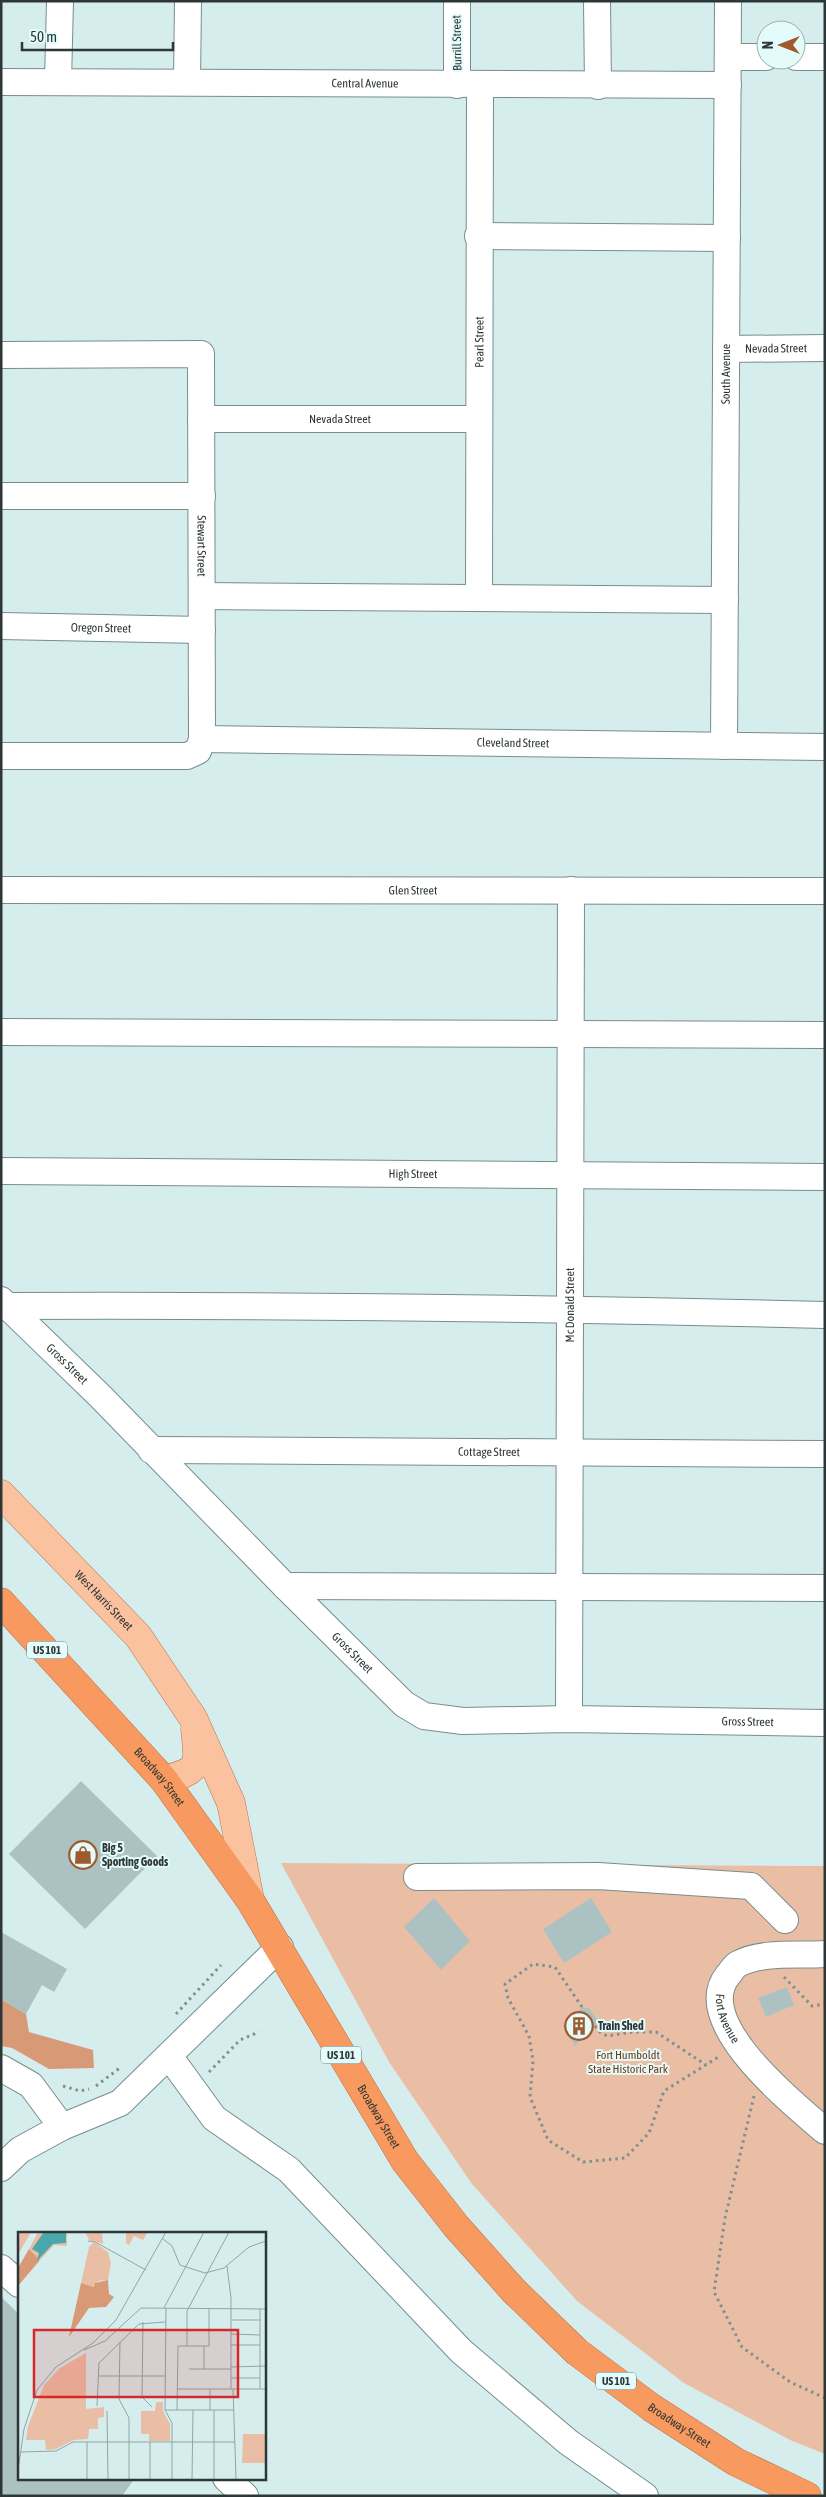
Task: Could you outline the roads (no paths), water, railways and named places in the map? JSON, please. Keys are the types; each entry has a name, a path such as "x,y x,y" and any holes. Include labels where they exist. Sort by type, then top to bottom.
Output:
{"highway":[{"name":"Broadway Street","path":"1,1602 164,1780 250,1900 280,1947 405,2161 456,2226 514,2291 577,2352 652,2408 736,2462 807,2496"}],"main road":[{"name":"West Harris Street","path":"1,1494 138,1636 194,1718 231,1803 250,1900"},
{"name":"West Harris Street","path":"164,1780 187,1774 196,1765 197,1752 194,1718"}],"street":[{"path":"58,82 60,1"},
{"path":"187,82 188,1"},
{"name":"Burrill Street","path":"457,1 469,85"},
{"path":"597,1 598,86"},
{"name":"South Avenue","path":"724,746 728,1"},
{"path":"728,57 756,57"},
{"path":"806,57 825,57"},
{"name":"Central Avenue","path":"1,82 728,86"},
{"name":"Pearl Street","path":"469,85 478,236 479,598"},
{"path":"478,236 727,238"},
{"name":"Nevada Street","path":"726,349 825,348"},
{"name":"Stewart Street","path":"1,355 201,354 202,739"},
{"name":"Nevada Street","path":"201,419 478,419"},
{"path":"1,496 202,496"},
{"path":"202,596 725,600"},
{"name":"Oregon Street","path":"1,626 202,630"},
{"path":"1,756 187,756 198,751 202,739"},
{"name":"Cleveland Street","path":"202,739 825,746"},
{"name":"Glen Street","path":"1,890 825,891"},
{"name":"Mc Donald Street","path":"569,1719 568,1452 571,890"},
{"path":"1,1032 825,1035"},
{"name":"High Street","path":"1,1171 825,1177"},
{"path":"4,1303 569,1309 825,1315"},
{"name":"Gross Street","path":"4,1303 100,1396 285,1586 404,1704 424,1716 463,1721 569,1719 825,1723"},
{"name":"Cottage Street","path":"151,1450 825,1454"},
{"path":"285,1586 825,1588"},
{"path":"417,1878 598,1876 751,1886 785,1920"},
{"path":"1,2168 20,2150 62,2127 120,2103 280,1947"},
{"name":"Fort Avenue","path":"825,1954 764,1957 736,1965 721,1983 719,1998 722,2014 738,2046 778,2090 825,2131"},
{"path":"169,2056 214,2118 288,2170 461,2350 568,2442 645,2496"},
{"path":"1,2068 31,2085 62,2127"},
{"path":"1,2268 18,2283"},
{"path":"228,2480 244,2496"}],"place":[{"name":"Big 5 Sporting Goods","path":"83,1855"},
{"name":"Train Shed","path":"579,2026"}],"park label":[{"name":"Fort Humboldt State Historic Park","path":"628,2062"}]}
